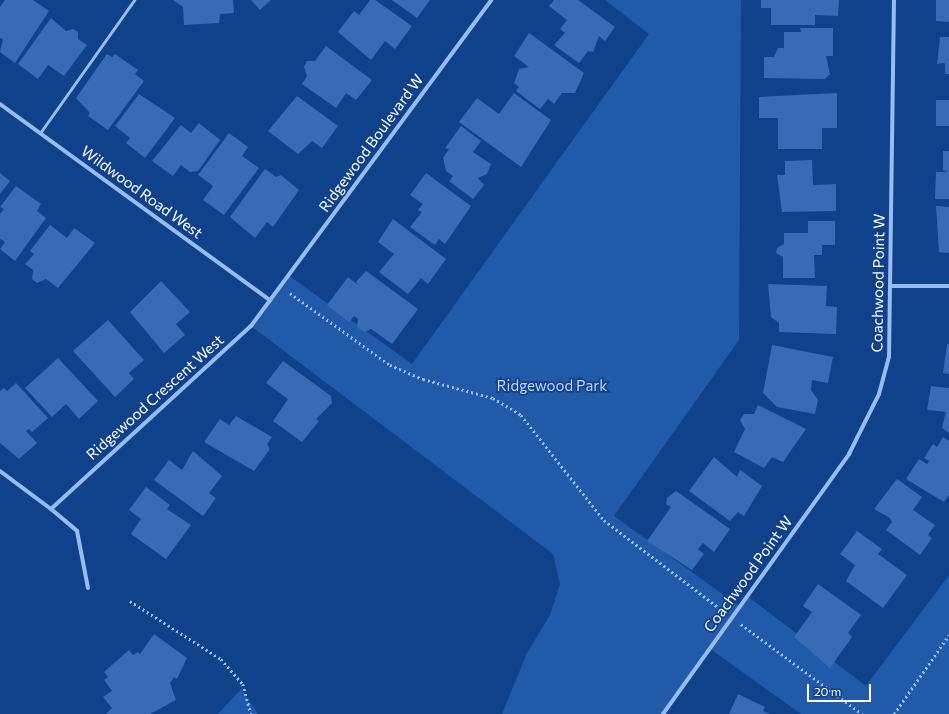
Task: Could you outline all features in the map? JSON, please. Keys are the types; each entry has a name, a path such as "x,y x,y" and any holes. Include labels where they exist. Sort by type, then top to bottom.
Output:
{"street":[{"name":"Ridgewood Boulevard W","path":"270,300 491,0"},
{"name":"Coachwood Point W","path":"663,714 849,454 866,425 889,357 894,0"},
{"name":"Wildwood Road West","path":"0,104 270,300"},
{"path":"891,286 949,286"},
{"name":"Ridgewood Crescent West","path":"51,509 251,326 270,300"},
{"path":"0,472 51,509 76,530 88,588"}],"lane":[{"path":"40,133 134,0"}],"path":[{"path":"280,286 390,365 423,379 493,398 521,415 604,520 862,714"},
{"path":"130,601 221,659 243,684 251,714"},
{"path":"894,714 949,635"}],"green space":[{"name":"Ridgewood Park","path":"605,0 741,0 739,340 614,516 739,606 747,596 866,686 949,575 949,714 801,714 709,648 663,714 502,714 527,653 550,615 560,584 553,554 251,326 288,275 412,364 649,34"},
{"path":"241,689 258,714 218,714"}],"building":[{"path":"5,0 33,0 49,11 15,63 0,52 3,39 0,38 0,7"},
{"path":"173,0 233,0 234,13 220,14 219,23 184,25 183,7"},
{"path":"251,0 271,0 260,10"},
{"path":"370,0 375,0 412,26 395,49 385,41 371,60 338,32 354,11 359,15"},
{"path":"392,0 430,0 417,18"},
{"path":"554,0 578,0 615,27 605,41 599,36 593,52 588,51 579,63 554,45 565,33 560,29 567,20 549,6"},
{"path":"761,0 839,0 838,16 815,15 815,25 771,25 771,8 761,8"},
{"path":"936,0 949,0 949,22 936,21"},
{"path":"51,18 66,31 73,29 78,32 78,39 87,45 64,76 48,65 38,79 18,64"},
{"path":"800,28 833,28 833,56 826,56 830,74 825,79 764,78 764,57 774,57 778,48 784,48 784,32 801,32"},
{"path":"529,33 584,73 575,93 562,93 554,104 548,99 540,109 516,91 519,87 514,83 519,69 529,67 514,56"},
{"path":"940,37 949,37 949,74 945,74 945,63 937,64"},
{"path":"326,46 372,80 356,100 346,93 336,108 302,84 307,76 304,67 307,61 315,61"},
{"path":"107,54 112,57 115,54 138,70 135,74 144,81 108,130 88,116 90,113 76,98"},
{"path":"514,93 551,120 521,167 459,122 477,98 499,114"},
{"path":"837,93 837,128 822,128 822,149 778,149 778,118 759,118 759,97"},
{"path":"139,94 175,118 145,158 126,143 130,138 115,126"},
{"path":"297,96 338,126 322,148 312,141 298,154 268,131"},
{"path":"936,100 949,100 949,126 936,126"},
{"path":"199,123 220,140 198,171 190,172 181,165 173,176 152,161 181,125 191,133"},
{"path":"461,126 481,141 473,152 491,164 487,174 478,178 484,185 473,199 449,181 453,176 446,171 443,158 449,149 445,148"},
{"path":"229,133 248,147 242,156 259,168 224,215 203,200 213,186 198,175"},
{"path":"943,151 949,151 949,199 935,199 936,172 948,172 943,170"},
{"path":"812,160 813,185 836,184 836,211 782,212 777,175 785,175 785,161"},
{"path":"265,169 276,177 281,175 299,190 273,227 267,222 255,238 230,217"},
{"path":"0,173 10,181 0,194"},
{"path":"426,173 471,206 445,244 439,239 435,245 410,227 422,212 418,210 423,204 410,195"},
{"path":"16,186 41,204 37,211 46,218 15,261 0,249 5,242 0,239 0,214 4,209 0,207"},
{"path":"936,206 949,207 949,253 939,252"},
{"path":"393,219 446,259 428,284 421,278 408,294 379,272 394,254 378,242"},
{"path":"808,221 835,221 835,245 822,245 822,255 814,255 815,278 783,278 783,257 776,253 777,248 784,244 784,233 808,233"},
{"path":"50,225 67,238 74,228 95,243 58,288 46,279 37,283 32,279 33,270 25,264 34,254 30,251"},
{"path":"366,271 418,309 392,344 371,329 364,332 357,327 358,319 354,316 349,322 327,305 348,277 358,285 356,282"},
{"path":"161,281 190,312 176,324 185,335 164,353 130,312"},
{"path":"768,284 827,286 826,306 837,307 836,334 779,332 779,323 771,317"},
{"path":"108,320 144,360 129,373 134,379 115,397 73,351"},
{"path":"947,344 949,344 949,374 943,373"},
{"path":"772,345 833,357 828,383 812,380 811,390 818,400 815,414 777,407 763,393"},
{"path":"58,358 98,401 79,419 66,404 52,417 25,388"},
{"path":"283,361 331,396 332,403 316,419 319,421 302,442 273,421 288,399 266,383"},
{"path":"16,383 48,418 32,432 29,429 26,431 37,443 19,459 0,443 0,391 4,388 7,391"},
{"path":"931,386 949,388 949,433 942,428 946,412 927,410"},
{"path":"758,405 806,429 783,462 772,457 764,468 734,452 745,429 740,420 744,414 754,414"},
{"path":"236,416 272,437 267,444 270,449 254,471 204,442 220,419 229,425"},
{"path":"943,437 949,441 949,495 944,502 906,479 919,459 927,464 929,461 924,458 933,444 937,447"},
{"path":"193,451 222,476 209,493 216,498 203,516 154,480 169,460 182,470"},
{"path":"714,457 737,477 740,470 762,486 744,516 738,512 730,521 689,491"},
{"path":"897,479 922,497 913,510 935,525 928,535 932,538 920,555 886,530 892,522 890,518 874,509"},
{"path":"146,487 170,505 167,509 191,525 166,559 131,534 141,519 129,510"},
{"path":"676,491 730,529 714,552 703,543 698,549 704,554 692,570 647,541 671,507 666,504 667,498"},
{"path":"857,531 882,549 878,554 907,575 883,608 846,581 855,565 840,554"},
{"path":"818,584 861,615 848,633 852,637 830,668 794,637 812,612 803,606"},
{"path":"154,634 187,658 177,679 174,677 170,683 176,700 150,714 106,714 112,708 103,697 112,691 104,680 108,677 104,672 129,650 133,655 138,652 140,654"},
{"path":"738,694 765,707 763,711 770,714 729,714"}]}
